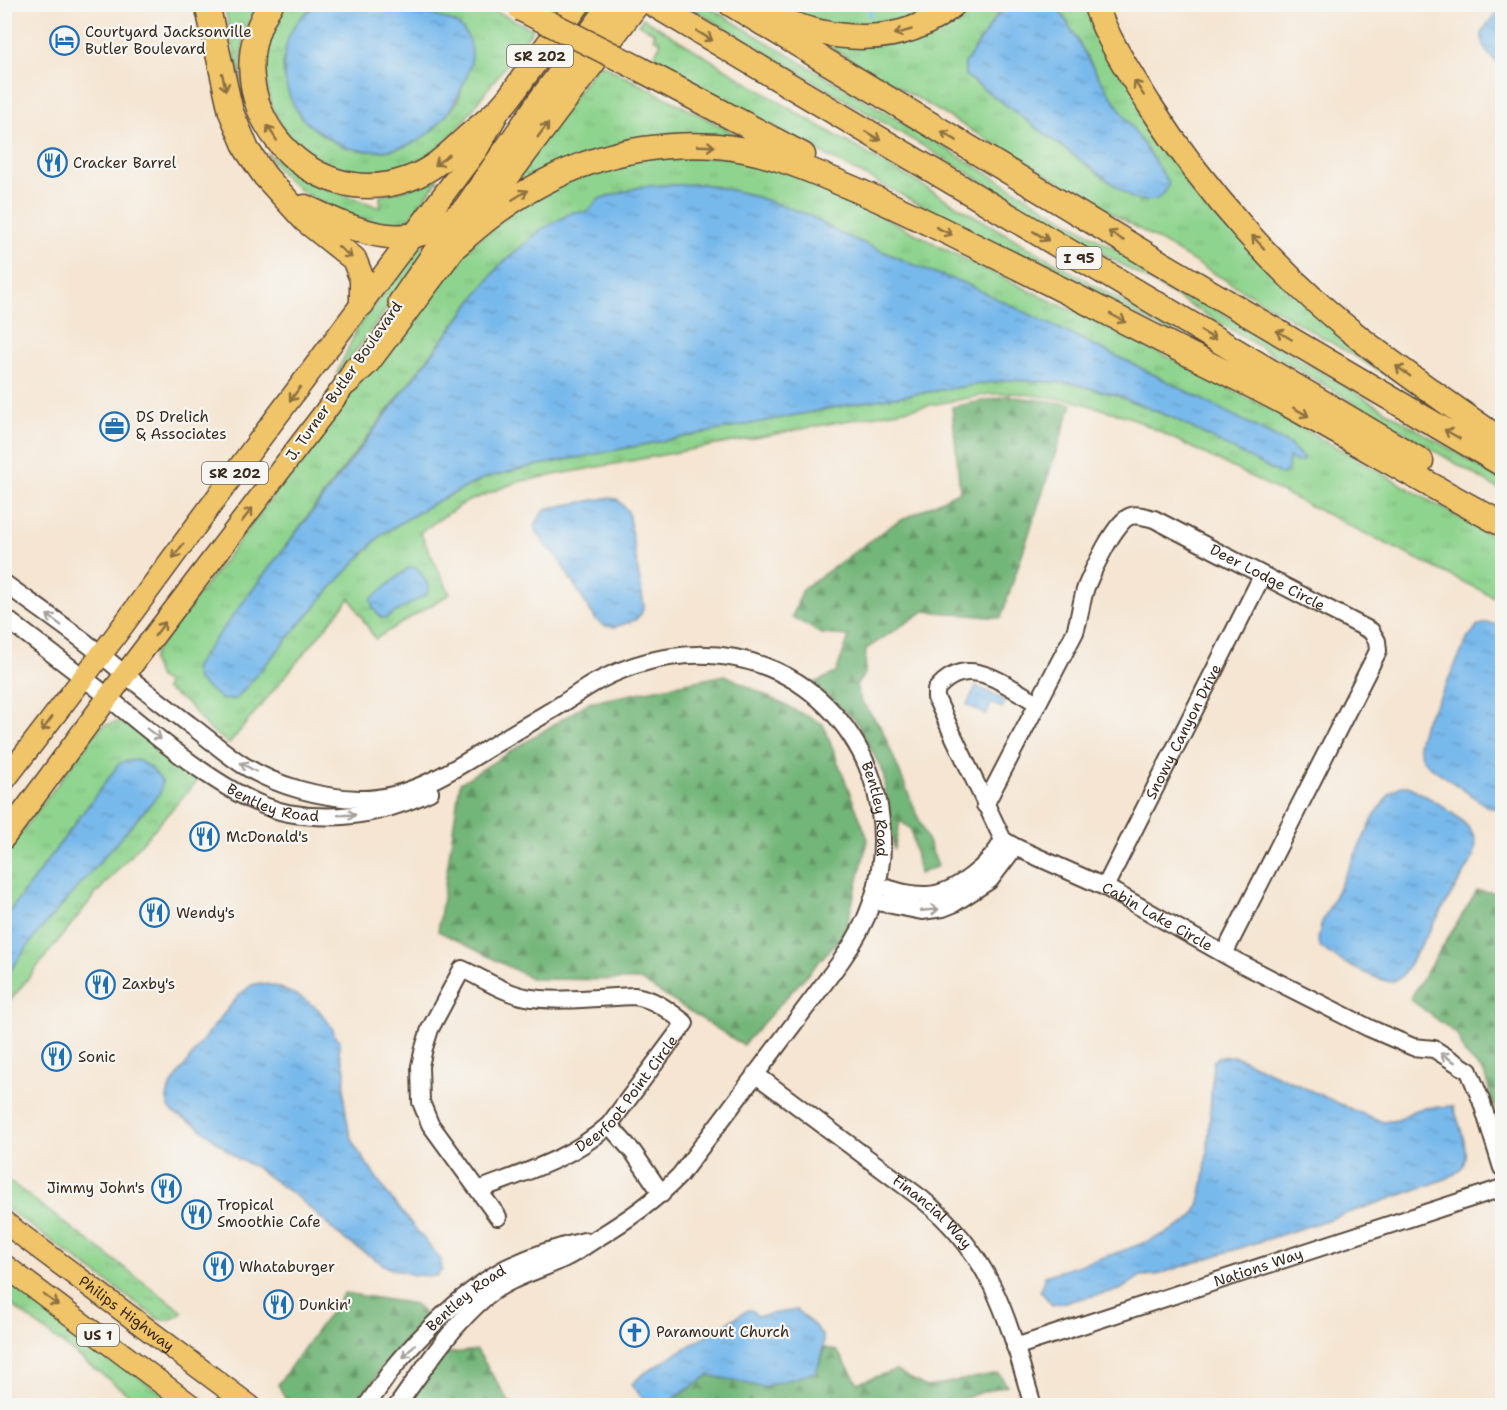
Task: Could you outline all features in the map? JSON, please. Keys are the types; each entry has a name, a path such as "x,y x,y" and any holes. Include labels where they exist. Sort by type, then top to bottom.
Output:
{"highway":[{"path":"207,4 237,131 265,176 305,220 354,259 362,279 362,304"},
{"path":"271,4 264,15 256,37 252,60 253,84 258,106 268,128 282,147 301,164 321,175 343,183 364,186 390,184 409,178 427,171 446,158 501,107"},
{"name":"J. Turner Butler Boulevard","path":"501,107 578,4"},
{"name":"I 95","path":"731,4 1154,259 1503,464"},
{"path":"747,4 804,28 850,37 874,38 910,30 939,16 954,4"},
{"path":"1095,4 1105,30 1163,125 1202,178 1263,248 1285,271 1361,339 1503,441"},
{"path":"347,382 368,362 458,244 648,5"},
{"name":"I 95","path":"648,5 1503,510"},
{"path":"516,7 794,150 892,205 1057,286 1287,404 1503,524"},
{"path":"458,244 491,214 549,178 594,160 656,147 699,146 743,150 800,166 892,205"},
{"path":"287,198 344,225 365,231 411,237 434,231 464,211"}],"main road":[{"name":"J. Turner Butler Boulevard","path":"4,838 347,382 361,356 464,211 540,98 610,4"},
{"name":"J. Turner Butler Boulevard","path":"4,781 101,655 477,150 501,107"},
{"name":"Philips Highway","path":"4,1221 250,1406"},
{"path":"4,1263 25,1237"},
{"name":"US 1","path":"4,1263 192,1406"}],"street":[{"name":"Deer Lodge Circle","path":"985,805 1075,632 1082,614 1086,588 1097,564 1118,525 1129,516 1154,519 1371,631 1377,641 1378,651 1224,954"},
{"name":"Snowy Canyon Drive","path":"1105,887 1262,576"},
{"name":"Bentley Road","path":"4,583 243,765 293,787 313,792 360,799 393,795 455,770 597,681 633,665 658,658 695,654 717,655 760,664 807,689 835,715 869,765 876,789 883,839 880,872 863,927 850,949 680,1175 662,1194 621,1224 565,1258 530,1271 488,1296 474,1308 435,1352 397,1406"},
{"name":"Bentley Road","path":"4,616 196,766 232,790 287,813 342,815 376,812 404,804 432,791 442,785 455,770"},
{"path":"875,893 922,911 943,908 990,880 1009,844 985,805 936,698 936,690 944,681 968,670 983,673 1037,703"},
{"name":"Cabin Lake Circle","path":"1009,844 1105,887 1224,954 1369,1028 1413,1047 1434,1049 1469,1071 1503,1168"},
{"name":"Deerfoot Point Circle","path":"478,1190 568,1155 591,1140 609,1125 685,1023 657,1002 646,998 634,996 527,998 462,969 430,1029 420,1066 421,1102 430,1124 478,1190 498,1217"},
{"name":"Financial Way","path":"755,1074 943,1216 975,1253 1003,1308 1033,1406"},
{"path":"609,1125 633,1152 662,1194"},
{"name":"Nations Way","path":"1015,1347 1503,1188"},
{"name":"Bentley Road","path":"366,1406 390,1372 427,1331 483,1282 524,1260 558,1247 599,1237"}],"green space":[{"path":"224,5 256,5 243,44 242,85"},
{"path":"286,5 317,5 303,15 297,24 283,61 288,89 298,109 312,126 330,139 350,148 371,151 393,150 414,142 433,129 454,107 460,97 456,23 401,5 482,5 533,29 466,119 443,144 424,157 395,169 366,172 338,167 312,155 291,137 275,114 267,86 266,55 273,28"},
{"path":"686,5 705,5 1502,480 1502,491"},
{"path":"777,5 946,5 867,32 794,15"},
{"path":"960,5 1004,5 965,63 965,75 1132,198 1141,201 1098,76 1057,5 1086,5 1197,179 1439,406 810,35 834,40"},
{"path":"643,18 792,110 1216,356 1002,248 651,63 661,42 653,38 655,33 639,24"},
{"path":"599,63 773,153 662,142 485,215"},
{"path":"267,153 309,182 381,208 380,196 438,180 403,228 365,220 326,205 291,183 277,169"},
{"path":"645,156 748,157 824,186 970,262 1168,357 1271,410 1502,542 1502,601 1132,418 1072,400 1016,393 990,394 517,482 464,503 420,532 450,594 375,639 350,598 229,744 207,727 188,704 165,689 167,683 159,678 152,660 156,651 446,266 539,190","holes":["703,184 748,194 809,215 835,231 928,271 964,283 1133,364 1289,444 1303,458 1296,461 1289,457 1287,459 1116,395 1071,383 1007,380 863,402 529,467 485,478 434,503 382,534 332,587 236,699 195,668 339,474 499,266 587,212 600,199 644,186"]},
{"path":"428,245 403,286 339,374 337,373 358,327 418,246"},
{"path":"1007,396 1072,404 1001,618 924,611 866,649 865,674 856,685 861,701 882,729 938,866 919,874 911,829 900,821 894,850 883,772 856,721 812,684 836,673 849,636 822,634 792,617 803,589 894,524 960,491 952,407"},
{"path":"725,675 823,724 868,839 845,933 743,1045 640,980 533,979 438,931 460,783 588,703"},
{"path":"118,722 128,724 200,778 95,895 5,1007 4,978 36,935 160,793 138,760 119,764 5,918 5,854 98,730 104,725"},
{"path":"1477,891 1502,893 1502,1131 1484,1073 1464,1053 1459,1036 1410,999"},
{"path":"5,1178 183,1312 171,1319 157,1318 5,1207"},
{"path":"4,1285 14,1285 177,1405 142,1405 5,1300"},
{"path":"344,1293 415,1304 426,1316 354,1405 288,1405 278,1384"},
{"path":"825,1348 837,1351 858,1383 895,1370 926,1387 998,1373 1007,1385 939,1405 664,1406 709,1375 762,1387 816,1372"},
{"path":"477,1350 509,1402 516,1405 406,1406 445,1354"}],"water":[{"path":"399,4 449,20 461,27 471,45 471,65 466,80 449,112 430,132 421,139 400,148 367,151 345,147 305,121 294,105 288,90 284,74 284,57 287,42 294,27 303,15 317,5"},
{"path":"1004,5 1057,5 1098,76 1169,183 1159,198 1144,201 1132,198 965,75 965,63"},
{"path":"1502,10 1502,73 1499,65 1484,47 1482,35 1487,24"},
{"path":"703,184 748,194 809,215 835,231 928,271 964,283 1133,364 1289,444 1303,458 1302,461 1296,462 1289,457 1288,470 1282,475 1173,418 1116,395 1071,383 1007,380 863,402 529,467 485,478 434,503 382,534 332,587 236,699 223,700 197,680 194,668 499,266 542,229 573,212 587,212 599,199 644,186"},
{"path":"606,498 617,499 628,511 644,606 641,614 635,620 615,627 605,626 596,620 554,552 548,549 534,527 542,513 549,508"},
{"path":"412,567 418,569 429,586 427,594 386,618 381,618 373,608 371,599"},
{"path":"1486,623 1502,625 1502,808 1497,809 1488,807 1428,765 1422,759 1418,745 1424,722 1439,699 1468,638 1478,626"},
{"path":"976,686 1006,701 1002,708 992,703 986,714 967,705"},
{"path":"138,760 152,769 162,781 160,793 36,935 5,978 5,918 119,764"},
{"path":"1401,786 1408,786 1461,820 1475,837 1476,845 1474,857 1407,968 1402,976 1391,982 1343,962 1319,945 1318,939 1322,922 1375,815 1390,793"},
{"path":"260,983 275,986 302,998 318,1009 332,1027 335,1037 340,1040 339,1052 345,1069 344,1100 349,1131 356,1148 389,1196 441,1260 442,1270 436,1276 414,1275 389,1268 342,1238 301,1200 255,1167 238,1159 198,1126 173,1113 168,1106 167,1097 170,1087 202,1041 239,995 252,985"},
{"path":"1235,1056 1383,1122 1398,1120 1423,1108 1453,1106 1465,1148 1464,1164 1460,1170 1448,1178 1376,1204 1156,1275 1141,1276 1120,1290 1052,1305 1040,1290 1045,1276 1147,1242 1183,1224 1193,1216 1202,1189 1205,1167 1213,1062 1218,1057"},
{"path":"748,1310 758,1316 797,1310 814,1325 824,1342 816,1372 762,1387 709,1375 664,1405 644,1399 631,1385 643,1374"}],"waterway":[{"path":"869,4 870,15"}],"place":[{"name":"Courtyard Jacksonville Butler Boulevard","path":"64,41"},
{"name":"Cracker Barrel","path":"52,163"},
{"name":"DS Drelich & Associates","path":"115,426"},
{"name":"McDonald's","path":"205,837"},
{"name":"Wendy's","path":"155,913"},
{"name":"Zaxby's","path":"101,984"},
{"name":"Sonic","path":"57,1057"},
{"name":"Jimmy John's","path":"166,1188"},
{"name":"Tropical Smoothie Cafe","path":"196,1214"},
{"name":"Whataburger","path":"218,1267"},
{"name":"Dunkin'","path":"278,1305"},
{"name":"Paramount Church","path":"635,1332"}]}
